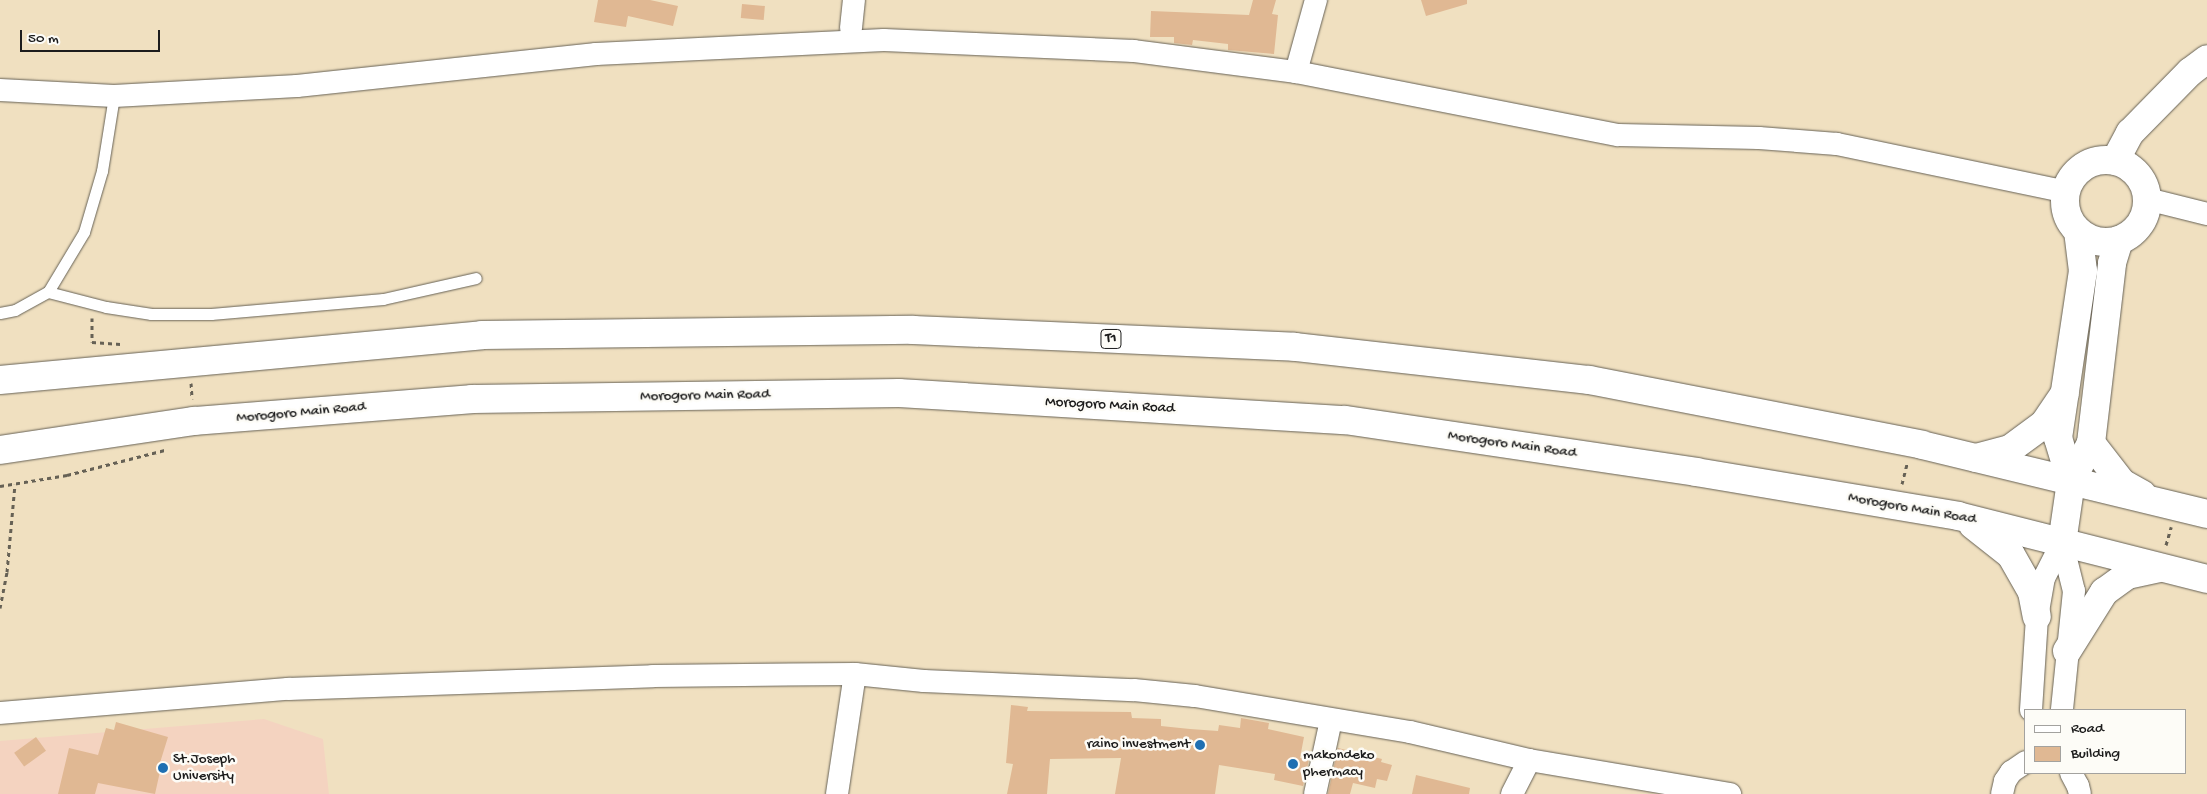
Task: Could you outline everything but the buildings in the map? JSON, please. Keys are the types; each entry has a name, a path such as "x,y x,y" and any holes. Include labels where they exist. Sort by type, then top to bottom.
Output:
{"main road":[{"path":"2115,161 2130,132 2190,72 2207,59"},
{"path":"2071,482 2058,438 2083,271 2078,231 2067,214 2066,192 2072,178 2083,166 2104,160 2115,161 2129,168 2140,179 2147,199 2143,220 2136,228 2119,240 2097,241 2078,231"},
{"path":"2062,544 2071,482 2091,443 2112,262 2119,240"},
{"name":"T1","path":"0,380 482,335 913,330 1295,347 1579,379 1912,444 2207,514"},
{"name":"Morogoro Main Road","path":"0,450 194,421 472,399 899,393 1345,420 1696,472 1958,516 2062,544 2207,579"},
{"path":"1975,458 2010,449 2044,424 2065,393"},
{"path":"2091,443 2122,483 2169,505"},
{"path":"1958,516 1987,534 2011,555 2032,592 2037,617"},
{"path":"2067,650 2104,592 2127,575 2161,567"}],"street":[{"path":"851,28 854,0"},
{"path":"1296,72 1316,0"},
{"path":"0,90 114,96 297,86 596,54 884,40 1134,51 1296,72 1618,135 1758,138 1838,144 2066,192"},
{"path":"2147,199 2207,214"},
{"path":"2031,709 2037,617 2044,578 2062,544"},
{"path":"2062,544 2074,591 2062,709"},
{"path":"837,794 855,674"},
{"path":"0,714 288,689 643,676 855,674 924,681 1134,690 1187,695 1410,732 1529,760 1730,794"},
{"path":"1315,794 1331,720"},
{"path":"1512,794 1529,760"},
{"path":"2002,794 2011,772 2024,763"},
{"path":"2071,774 2078,786 2080,794"}],"lane":[{"path":"0,313 15,310 48,292 84,232 102,171 114,96"},
{"path":"48,292 106,307 151,314 211,314 383,299 476,278"}],"path":[{"path":"1897,505 1912,444"},
{"path":"0,608 7,572 15,484"},
{"path":"2161,567 2169,505"}],"shaded area":[{"name":"St.Joseph University","path":"264,719 323,739 329,794 0,794 0,741"}],"place":[{"name":"raino investment","path":"1200,745"},
{"name":"makondeko phermacy","path":"1293,764"},
{"name":"St.Joseph University","path":"163,768"}]}
